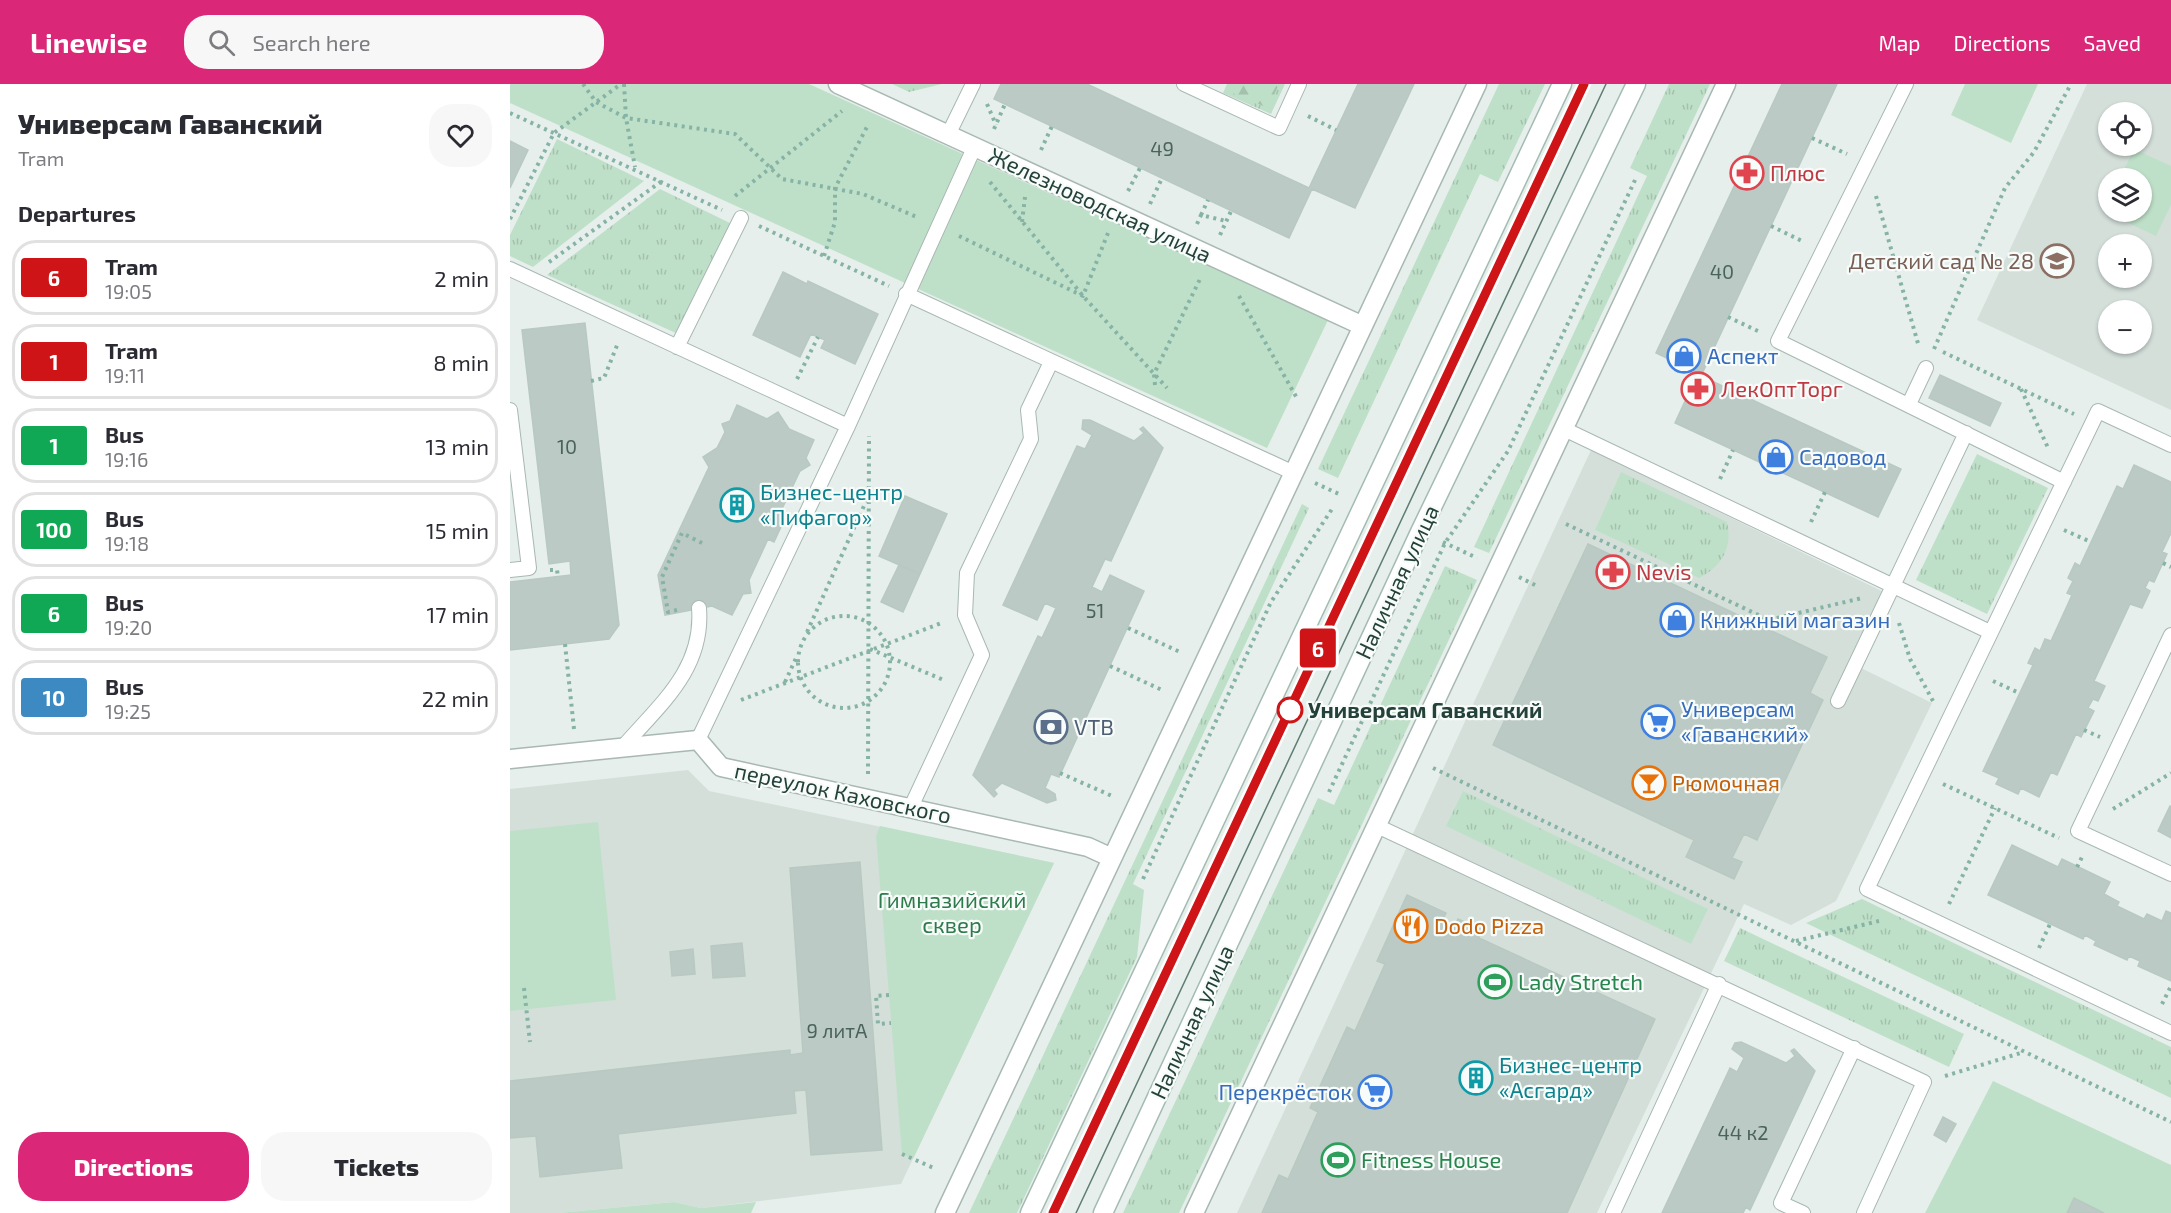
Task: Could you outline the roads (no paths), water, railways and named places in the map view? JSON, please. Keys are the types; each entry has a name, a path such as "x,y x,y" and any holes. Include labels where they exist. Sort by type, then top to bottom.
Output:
{"street":[{"path":"945,1213 1477,84"},
{"path":"1030,1213 1562,84"},
{"name":"Наличная улица","path":"1103,1213 1415,543 1636,84"},
{"path":"1194,1213 1726,84"},
{"name":"Железноводская улица","path":"858,92 974,148 1363,326"},
{"path":"510,759 698,740"},
{"name":"переулок Каховского","path":"698,740 721,767 1088,847 1112,858"}],"lane":[{"path":"948,135 973,84"},
{"path":"1184,84 1279,128 1299,84"},
{"path":"1906,84 1778,341 2064,482"},
{"path":"698,740 848,426 974,148"},
{"path":"677,347 741,218"},
{"path":"510,269 848,426"},
{"path":"510,275 528,277"},
{"path":"906,294 1294,473"},
{"path":"911,807 982,654 965,615 967,573 1031,439 1028,410 1051,362"},
{"path":"1909,404 1926,368"},
{"path":"510,410 529,568 510,570"},
{"path":"2171,445 2098,411 1866,889 2171,1034"},
{"path":"1564,429 1802,542 1891,589 1990,632"},
{"path":"1838,701 1966,433"},
{"path":"622,748 678,682 690,664 700,631 699,608"},
{"path":"2171,635 2078,831 2171,874"},
{"path":"1377,826 1719,984 1924,1082 1864,1213"},
{"path":"1613,1213 1719,984"},
{"path":"1803,1213 1781,1203 1854,1048"}],"tram line":[{"path":"1053,1213 1584,84"},
{"name":"6","path":"1053,1213 1584,84"},
{"path":"1076,1213 1606,84"}],"place":[{"name":"Плюс","path":"1747,173"},
{"name":"Детский сад № 28","path":"2057,261"},
{"name":"Аспект","path":"1684,356"},
{"name":"ЛекОптТорг","path":"1698,389"},
{"name":"Садовод","path":"1776,457"},
{"name":"Бизнес-центр «Пифагор»","path":"737,505"},
{"name":"Nevis","path":"1613,572"},
{"name":"Книжный магазин","path":"1677,620"},
{"name":"Универсам Гаванский","path":"1290,710"},
{"name":"Универсам «Гаванский»","path":"1658,722"},
{"name":"VTB","path":"1051,727"},
{"name":"Рюмочная","path":"1649,783"},
{"name":"Dodo Pizza","path":"1411,926"},
{"name":"Lady Stretch","path":"1495,982"},
{"name":"Бизнес-центр «Асгард»","path":"1476,1078"},
{"name":"Перекрёсток","path":"1375,1092"},
{"name":"Fitness House","path":"1338,1160"}],"park label":[{"name":"Гимназийский сквер","path":"952,912"}]}
